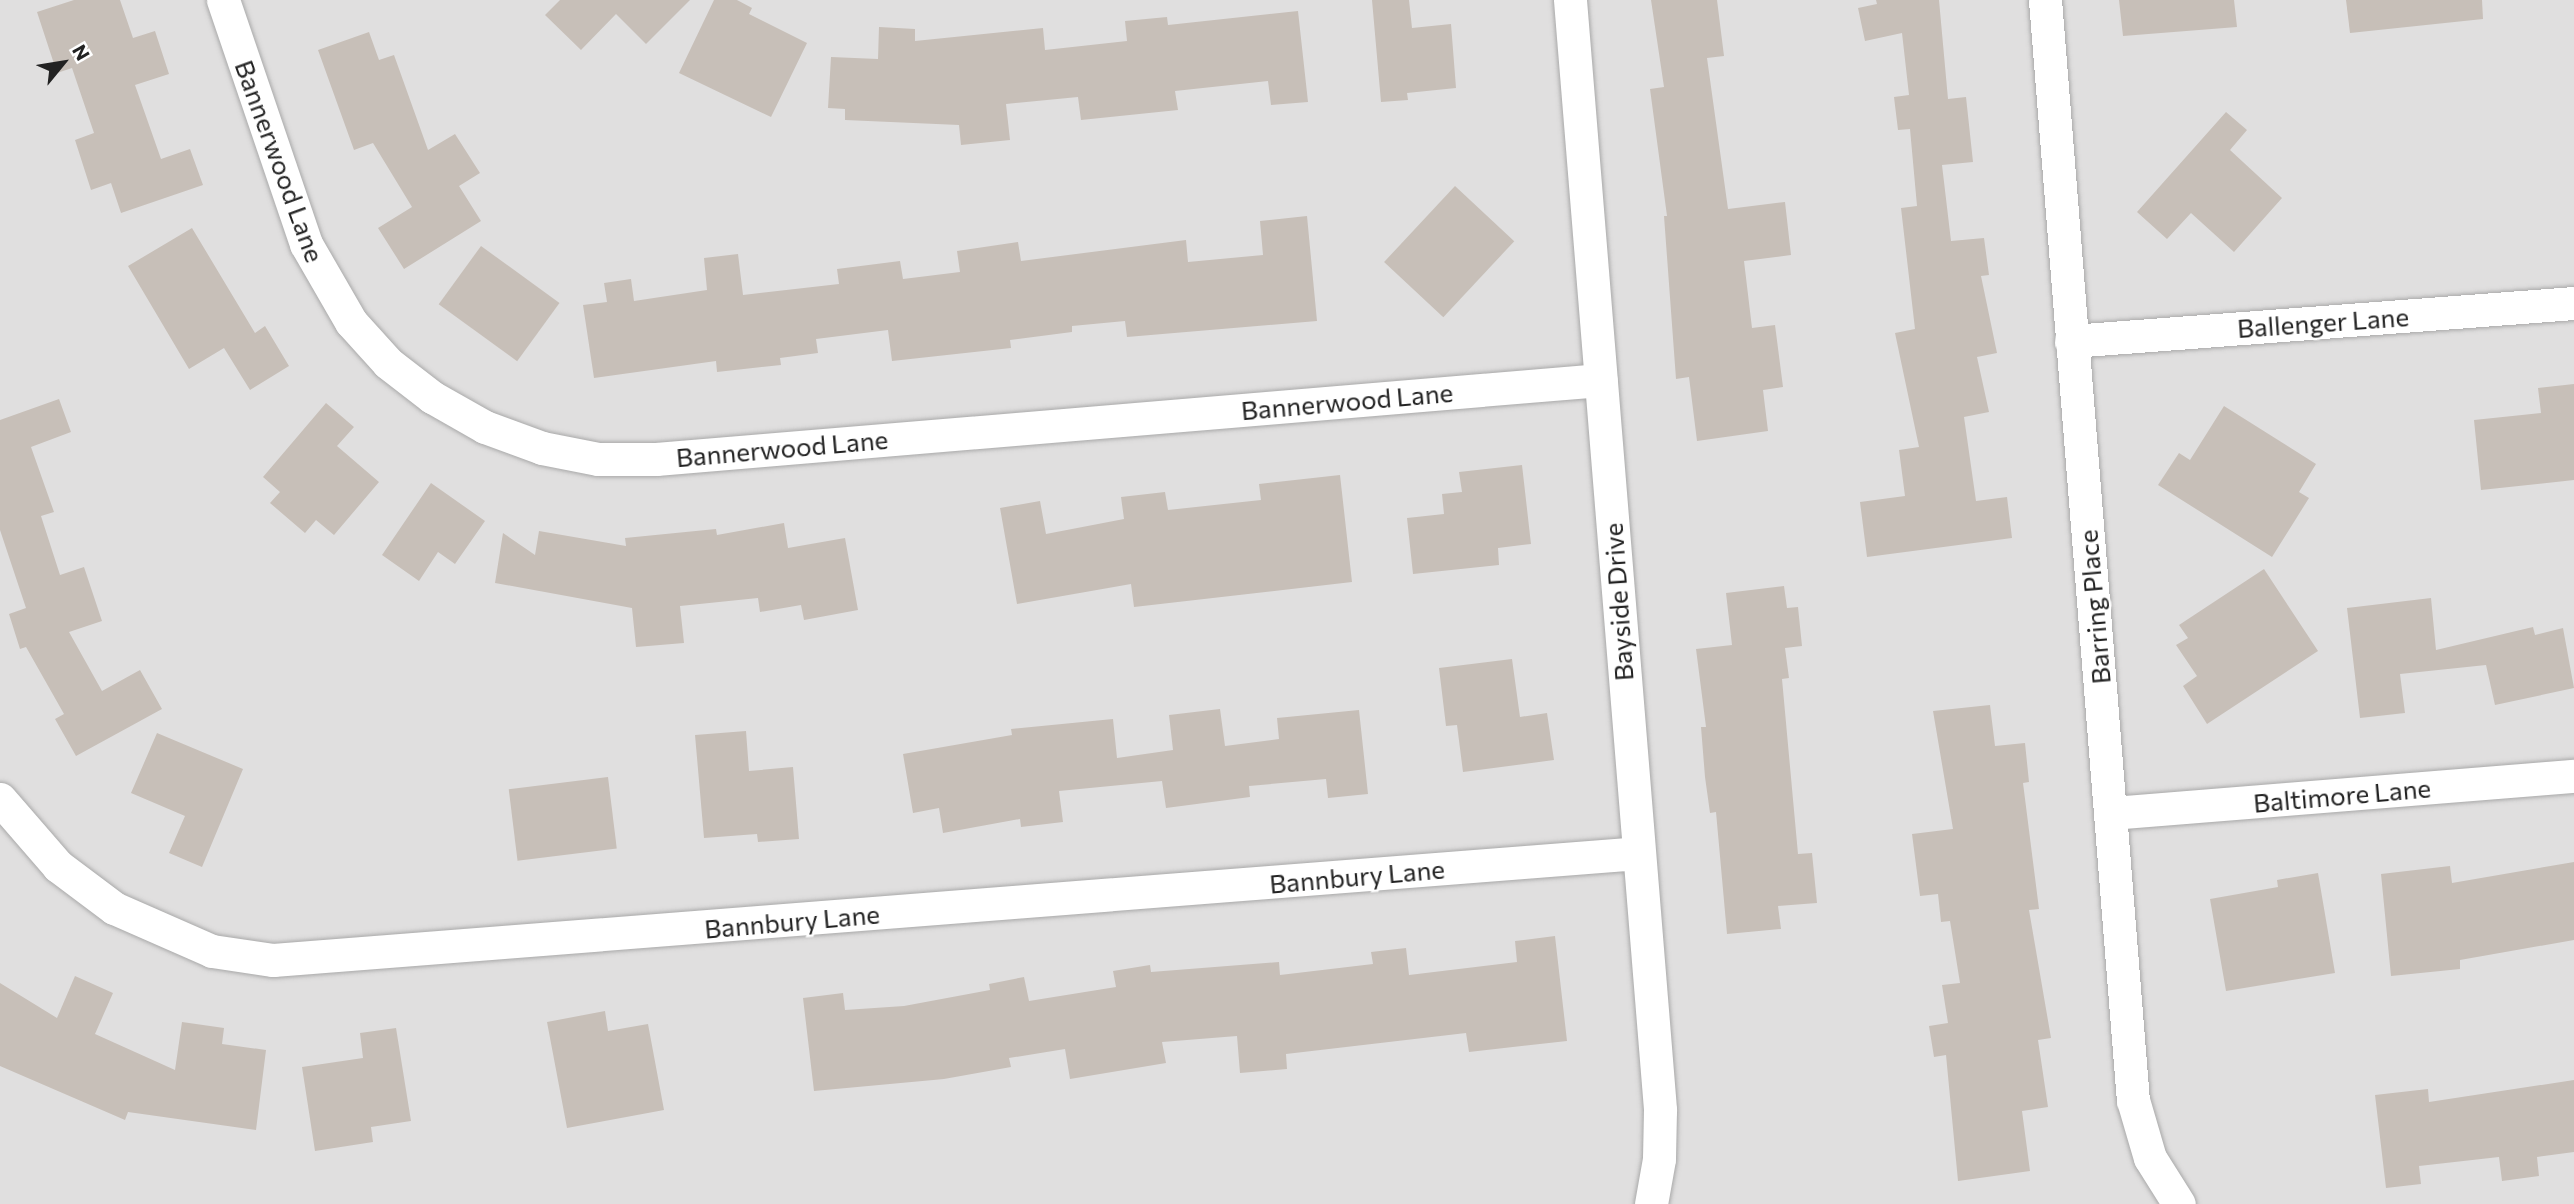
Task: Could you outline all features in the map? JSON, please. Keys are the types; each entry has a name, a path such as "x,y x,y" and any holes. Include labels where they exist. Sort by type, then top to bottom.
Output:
{"street":[{"name":"Bannerwood Lane","path":"223,0 306,244 351,322 388,363 432,397 485,427 542,448 598,459 656,459 1601,380"},
{"name":"Bayside Drive","path":"1570,0 1660,1110 1659,1159 1651,1204"},
{"name":"Barring Place","path":"2045,0 2133,1100 2150,1158 2179,1204"},
{"name":"Ballenger Lane","path":"2071,341 2574,303"},
{"name":"Baltimore Lane","path":"2111,813 2574,776"},
{"name":"Bannbury Lane","path":"0,799 58,866 114,908 212,951 272,960 1638,853"}],"shaded area":[{"path":"0,0 2574,0 2574,1204 0,1204"}],"building":[{"path":"74,0 120,0 133,38 155,31 169,74 135,85 161,159 190,149 203,185 121,213 111,183 91,190 75,140 94,133 72,68 57,73 37,12"},
{"path":"560,0 690,0 646,44 616,14 581,50 545,15"},
{"path":"714,0 737,0 752,8 749,14 807,43 771,117 679,73"},
{"path":"1372,0 1409,0 1412,28 1451,24 1456,88 1407,93 1408,100 1381,102"},
{"path":"1651,0 1717,0 1724,56 1707,58 1728,209 1785,202 1791,255 1744,261 1752,328 1775,325 1783,387 1763,390 1768,431 1697,441 1689,377 1676,379 1664,216 1667,216 1650,89 1664,87"},
{"path":"1876,0 1939,0 1948,99 1966,97 1973,162 1942,165 1951,241 1984,238 1989,275 1981,276 1997,353 1977,357 1989,412 1964,417 1976,501 2007,497 2012,538 1867,557 1860,502 1905,496 1899,450 1919,447 1895,333 1915,329 1901,208 1917,206 1910,129 1898,130 1894,97 1909,95 1902,33 1865,41 1858,8 1877,4"},
{"path":"2119,0 2234,0 2237,27 2123,36"},
{"path":"2346,0 2482,0 2483,19 2350,33"},
{"path":"1298,11 1308,102 1271,105 1268,81 1175,91 1178,110 1081,120 1078,97 1006,104 1010,140 961,145 959,125 845,120 845,109 828,108 831,57 878,59 879,27 915,29 915,41 1043,28 1045,50 1127,41 1125,21 1167,17 1168,25"},
{"path":"369,32 379,60 394,55 428,150 455,134 480,173 459,186 481,221 404,269 378,228 412,207 373,143 354,150 318,50"},
{"path":"2226,112 2247,130 2230,150 2282,198 2234,252 2191,213 2167,239 2137,212"},
{"path":"1455,186 1514,241 1443,317 1384,262"},
{"path":"1307,216 1317,321 1127,337 1125,321 1072,326 1072,332 1010,340 1011,348 892,361 888,330 816,339 818,353 780,358 781,365 717,372 716,361 594,378 583,305 607,302 604,283 631,279 634,301 707,290 704,258 738,254 743,295 839,284 837,269 900,261 903,279 960,272 957,251 1018,242 1021,261 1186,240 1188,262 1263,255 1260,221"},
{"path":"192,228 255,333 265,326 289,366 250,390 224,348 189,369 128,266"},
{"path":"481,246 559,303 517,361 439,304"},
{"path":"2574,384 2574,480 2481,490 2474,420 2541,413 2538,388"},
{"path":"59,399 71,432 31,447 54,512 41,516 60,575 84,567 102,621 69,632 102,691 140,670 162,709 76,756 55,719 64,714 26,647 20,649 9,614 26,608 0,530 0,420"},
{"path":"326,403 354,427 337,446 379,482 334,535 316,520 305,533 270,503 280,492 263,477"},
{"path":"2224,406 2316,464 2299,492 2309,498 2272,557 2158,485 2179,453 2190,460"},
{"path":"1522,465 1531,544 1498,548 1499,565 1413,574 1407,518 1444,514 1442,494 1462,492 1459,472"},
{"path":"1340,475 1352,582 1134,607 1131,584 1017,604 1000,508 1040,501 1046,534 1124,519 1121,497 1165,492 1168,510 1261,500 1259,484"},
{"path":"431,483 485,521 455,564 438,552 419,581 382,555"},
{"path":"784,523 788,548 845,538 858,610 804,620 801,605 760,612 758,598 680,606 684,643 636,647 632,608 495,583 503,533 535,555 539,531 626,546 625,538 716,529 717,535"},
{"path":"2264,569 2318,651 2207,724 2183,686 2197,676 2176,645 2188,638 2179,625"},
{"path":"1784,586 1787,608 1798,607 1802,646 1785,648 1789,678 1782,679 1798,854 1812,853 1817,903 1778,906 1781,929 1727,934 1716,812 1710,813 1705,777 1701,727 1706,727 1696,649 1732,645 1726,593"},
{"path":"2431,598 2436,650 2533,627 2535,635 2563,628 2574,688 2495,705 2486,665 2400,674 2405,713 2360,718 2347,608"},
{"path":"1512,659 1520,717 1547,713 1554,760 1463,772 1457,725 1446,726 1439,668"},
{"path":"1990,705 1995,746 2025,743 2029,782 2023,783 2039,909 2029,910 2051,1038 2038,1040 2048,1107 2022,1111 2030,1171 1958,1181 1946,1055 1934,1057 1929,1026 1948,1023 1942,985 1960,983 1950,921 1941,922 1938,894 1920,896 1912,834 1953,829 1933,711"},
{"path":"1220,709 1225,746 1279,739 1277,718 1359,710 1368,794 1328,798 1326,779 1249,786 1250,797 1166,808 1162,781 1059,791 1063,822 1021,827 1020,819 943,833 939,808 913,813 903,754 1012,735 1011,729 1113,719 1117,758 1173,750 1169,715"},
{"path":"746,731 749,771 793,767 799,839 758,842 757,834 704,838 695,735"},
{"path":"157,733 243,769 202,867 169,853 185,816 131,793"},
{"path":"608,777 617,848 518,861 509,789"},
{"path":"2574,862 2574,940 2460,960 2460,969 2391,976 2381,874 2450,866 2452,883"},
{"path":"2318,873 2335,973 2226,991 2210,899 2278,887 2277,880"},
{"path":"1555,936 1567,1041 1469,1052 1466,1033 1286,1054 1287,1069 1240,1073 1237,1036 1162,1042 1166,1063 1070,1079 1065,1049 1009,1058 1011,1067 944,1079 814,1091 803,998 843,993 845,1010 904,1006 990,990 989,984 1024,977 1029,1001 1116,987 1113,971 1150,965 1151,972 1279,962 1280,975 1373,964 1371,952 1406,948 1409,975 1517,962 1515,941"},
{"path":"75,976 113,993 95,1034 175,1070 182,1022 224,1028 222,1044 266,1050 256,1130 128,1112 125,1120 0,1066 0,983 57,1018"},
{"path":"605,1011 608,1031 648,1024 664,1110 567,1128 547,1022"},
{"path":"396,1028 411,1121 371,1127 373,1142 315,1151 302,1067 363,1058 360,1033"},
{"path":"2574,1080 2574,1152 2537,1157 2539,1176 2502,1181 2499,1157 2419,1166 2421,1184 2386,1188 2375,1095 2428,1089 2429,1102"}]}
